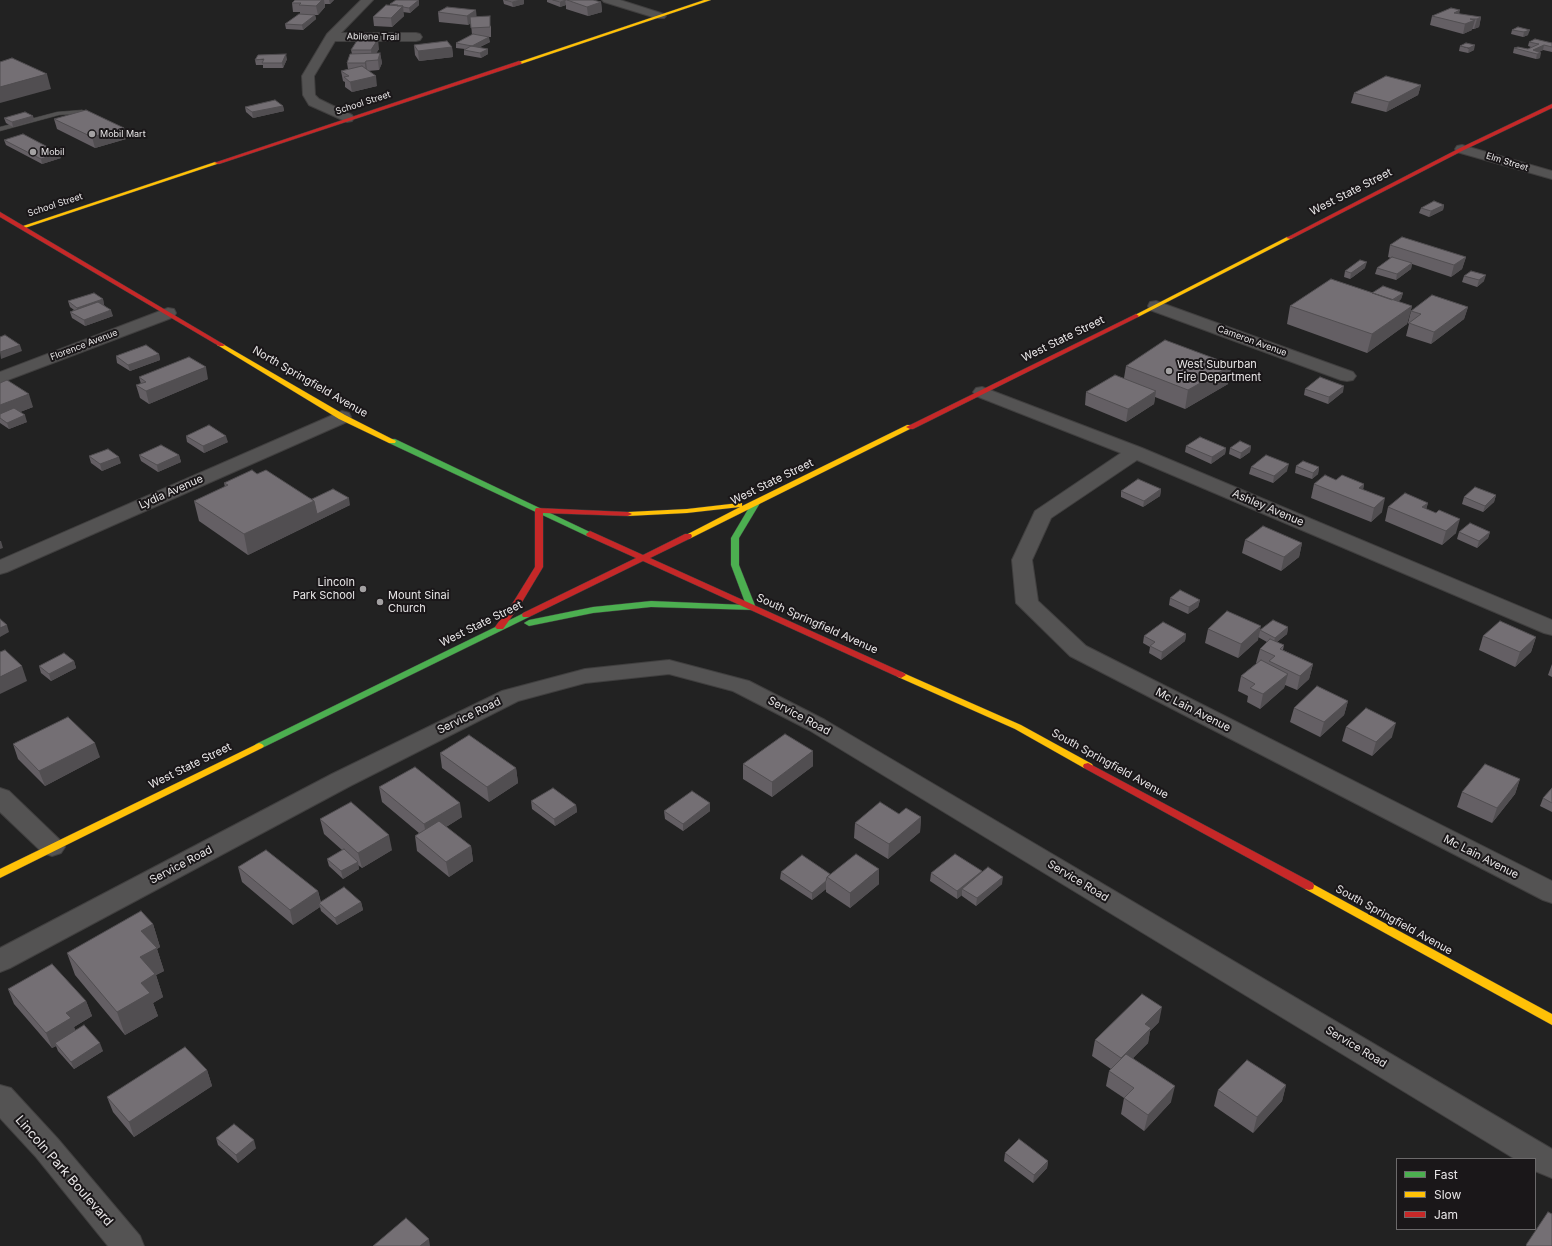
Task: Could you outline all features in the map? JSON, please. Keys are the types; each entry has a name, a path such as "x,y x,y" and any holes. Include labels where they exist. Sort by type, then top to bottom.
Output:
{"main road":[{"name":"School Street","path":"23,227 347,118 710,0"},
{"name":"West State Street","path":"0,874 52,847 1156,306 1462,149 1552,106"},
{"name":"North Springfield Avenue","path":"0,214 342,417 642,559"},
{"path":"498,629 518,602 539,567 539,510 621,514 687,511 756,503"},
{"path":"498,629 593,610 651,604 752,608 735,565 735,538 756,503"},
{"name":"South Springfield Avenue","path":"642,559 1018,727 1552,1020"}],"street":[{"path":"347,118 314,102 308,95 308,76 331,37 367,0"},
{"path":"608,0 660,16"},
{"name":"Abilene Trail","path":"331,37 416,37"},
{"name":"Elm Street","path":"1462,149 1552,175"},
{"name":"Cameron Avenue","path":"1156,306 1347,376"},
{"name":"Florence Avenue","path":"0,378 168,313"},
{"name":"Ashley Avenue","path":"982,392 1135,452 1552,628"},
{"name":"Lydia Avenue","path":"0,568 342,417"},
{"name":"Mc Lain Avenue","path":"1135,452 1042,515 1022,560 1027,603 1078,651 1552,893"},
{"name":"Service Road","path":"0,961 341,780 510,696 585,676 669,666 741,686 817,725 1552,1165"},
{"path":"0,797 52,847"},
{"name":"Lincoln Park Boulevard","path":"0,1097 47,1148 128,1246"}],"lane":[{"path":"0,129 59,113 82,112"}],"building":[{"path":"295,0 322,0 316,6 292,3"},
{"path":"396,0 419,0 409,8 390,4"},
{"path":"505,0 521,0 512,2"},
{"path":"553,0 566,0 560,2"},
{"path":"567,0 593,0 601,2 587,7"},
{"path":"386,5 403,6 391,18 373,17"},
{"path":"447,7 476,10 467,16 438,12"},
{"path":"1451,8 1460,10 1454,13 1481,17 1477,19 1470,19 1475,20 1465,24 1432,16"},
{"path":"299,14 315,15 302,25 285,24"},
{"path":"490,16 490,27 471,28 470,17"},
{"path":"1518,27 1530,30 1524,32 1512,30"},
{"path":"473,34 489,37 472,46 456,43"},
{"path":"358,39 378,39 371,50 351,50"},
{"path":"1535,39 1552,43 1552,47 1544,45 1533,50 1541,53 1537,54 1514,48 1518,47 1528,49 1539,44 1529,42"},
{"path":"447,41 452,47 418,51 414,45"},
{"path":"1466,43 1475,45 1469,48 1460,46"},
{"path":"471,46 488,49 480,53 464,50"},
{"path":"380,53 378,60 366,61 365,63 347,63 350,54"},
{"path":"286,54 282,63 262,63 264,59 255,60 258,55"},
{"path":"12,58 47,74 0,87 0,62"},
{"path":"362,66 376,76 350,82 344,77 349,76 341,71"},
{"path":"1386,76 1421,85 1389,102 1354,93"},
{"path":"275,100 283,106 252,112 245,107"},
{"path":"86,110 124,128 92,137 54,119"},
{"path":"25,112 33,116 12,122 4,118"},
{"path":"23,134 59,153 41,159 4,140"},
{"path":"1434,201 1444,205 1431,211 1421,208"},
{"path":"1402,237 1466,257 1454,265 1390,245"},
{"path":"1392,257 1412,263 1397,274 1377,268"},
{"path":"1360,260 1367,262 1351,273 1345,271"},
{"path":"1471,271 1486,275 1479,280 1464,276"},
{"path":"1331,279 1412,306 1372,334 1290,306"},
{"path":"1383,286 1403,293 1392,300 1372,293"},
{"path":"94,293 103,299 77,308 68,301"},
{"path":"1432,295 1468,307 1434,332 1409,323 1421,314 1411,311"},
{"path":"98,302 111,310 84,320 70,312"},
{"path":"5,335 20,345 0,352 0,337"},
{"path":"1165,340 1232,365 1188,390 1126,366"},
{"path":"146,345 159,354 128,365 116,356"},
{"path":"189,357 206,367 146,391 136,385 146,382 139,377"},
{"path":"1115,375 1156,391 1128,409 1086,392"},
{"path":"1320,377 1344,386 1329,397 1305,389"},
{"path":"7,380 29,394 0,405 0,383"},
{"path":"14,408 25,415 7,423 0,418 0,414"},
{"path":"209,425 226,436 203,446 186,436"},
{"path":"1200,437 1226,448 1212,457 1186,446"},
{"path":"1240,441 1251,446 1241,453 1230,448"},
{"path":"161,445 179,455 157,465 139,455"},
{"path":"108,449 119,457 100,464 89,456"},
{"path":"1266,455 1289,464 1274,476 1251,467"},
{"path":"1303,461 1319,467 1313,473 1296,466"},
{"path":"252,470 257,474 266,470 314,501 244,534 194,501 228,485 224,483"},
{"path":"1325,475 1336,480 1342,475 1364,484 1359,488 1385,498 1374,508 1314,484"},
{"path":"1138,479 1161,489 1144,501 1121,491"},
{"path":"1475,487 1496,495 1485,506 1464,497"},
{"path":"333,489 349,498 317,514 314,501 312,499"},
{"path":"1405,493 1428,503 1422,507 1436,513 1439,510 1460,519 1446,531 1388,507"},
{"path":"1470,523 1490,532 1479,541 1459,532"},
{"path":"1263,526 1302,543 1284,557 1245,540"},
{"path":"1180,590 1200,600 1189,607 1170,598"},
{"path":"1227,611 1261,626 1241,644 1208,629"},
{"path":"0,619 7,625 0,628"},
{"path":"1273,620 1288,627 1275,638 1260,630"},
{"path":"1500,621 1536,637 1520,652 1483,636"},
{"path":"1163,622 1186,634 1162,652 1150,646 1155,642 1144,636"},
{"path":"1270,639 1284,645 1280,649 1313,664 1300,676 1269,661 1275,656 1260,649"},
{"path":"5,650 22,666 0,677 0,652"},
{"path":"64,653 74,661 49,674 39,666"},
{"path":"1261,660 1288,674 1263,694 1250,688 1255,684 1241,676"},
{"path":"1317,686 1348,701 1324,722 1294,708"},
{"path":"1366,708 1396,723 1376,742 1346,727"},
{"path":"68,717 95,743 39,771 13,744"},
{"path":"785,734 813,751 772,782 743,764"},
{"path":"469,735 516,768 487,787 440,753"},
{"path":"1485,764 1520,779 1497,808 1462,792"},
{"path":"415,767 460,803 424,824 379,787"},
{"path":"553,788 576,805 554,819 531,801"},
{"path":"1552,788 1552,803 1543,798"},
{"path":"692,791 710,803 683,824 664,811"},
{"path":"351,802 389,835 358,853 320,819"},
{"path":"880,802 899,814 906,808 921,817 889,844 855,823"},
{"path":"439,821 471,846 446,862 415,836"},
{"path":"344,849 358,862 341,871 327,859"},
{"path":"266,850 318,891 290,910 238,867"},
{"path":"856,854 879,869 850,893 827,877"},
{"path":"955,854 982,871 957,891 931,873"},
{"path":"802,855 830,874 826,881 812,893 781,872"},
{"path":"988,867 1003,877 977,898 962,889"},
{"path":"344,887 361,902 335,918 319,903"},
{"path":"141,911 153,924 141,931 157,948 140,957 155,974 141,983 150,993 117,1012 67,953"},
{"path":"52,964 86,1001 66,1013 71,1018 46,1033 8,989"},
{"path":"1142,994 1162,1007 1145,1024 1151,1028 1121,1058 1095,1040"},
{"path":"84,1025 100,1043 71,1062 55,1043"},
{"path":"185,1047 207,1070 129,1122 107,1097"},
{"path":"1126,1054 1175,1086 1148,1115 1124,1098 1134,1088 1109,1071"},
{"path":"1247,1060 1286,1085 1257,1117 1218,1090"},
{"path":"234,1124 254,1140 236,1155 216,1138"},
{"path":"1019,1139 1048,1161 1034,1175 1005,1153"},
{"path":"1548,1212 1552,1214 1552,1246 1527,1246 1526,1245"},
{"path":"406,1218 429,1239 420,1246 373,1246"}],"traffic: fast":[{"path":"392,441 590,534"},
{"path":"529,623 593,610 651,604 752,608 735,565 735,538 756,503"},
{"path":"259,746 526,615"}],"traffic: slow":[{"path":"519,63 709,0"},
{"path":"23,227 217,163"},
{"path":"1136,316 1289,238"},
{"path":"221,345 342,417 392,441"},
{"path":"688,536 910,427"},
{"path":"628,514 687,511 739,505"},
{"path":"901,675 1018,727 1088,766"},
{"path":"0,874 259,746"},
{"path":"1309,886 1552,1020"}],"traffic: jam":[{"path":"217,163 519,63"},
{"path":"1289,238 1462,149 1552,106"},
{"path":"0,214 221,345"},
{"path":"910,427 1136,316"},
{"path":"500,627 518,602 539,567 539,510 628,514"},
{"path":"590,534 901,675"},
{"path":"526,615 688,536"},
{"path":"1088,766 1309,886"}],"place":[{"name":"Mobil Mart","path":"92,134"},
{"name":"Mobil","path":"33,152"},
{"name":"West Suburban Fire Department","path":"1169,371"},
{"name":"Lincoln Park School","path":"363,589"},
{"name":"Mount Sinai Church","path":"380,602"}]}
